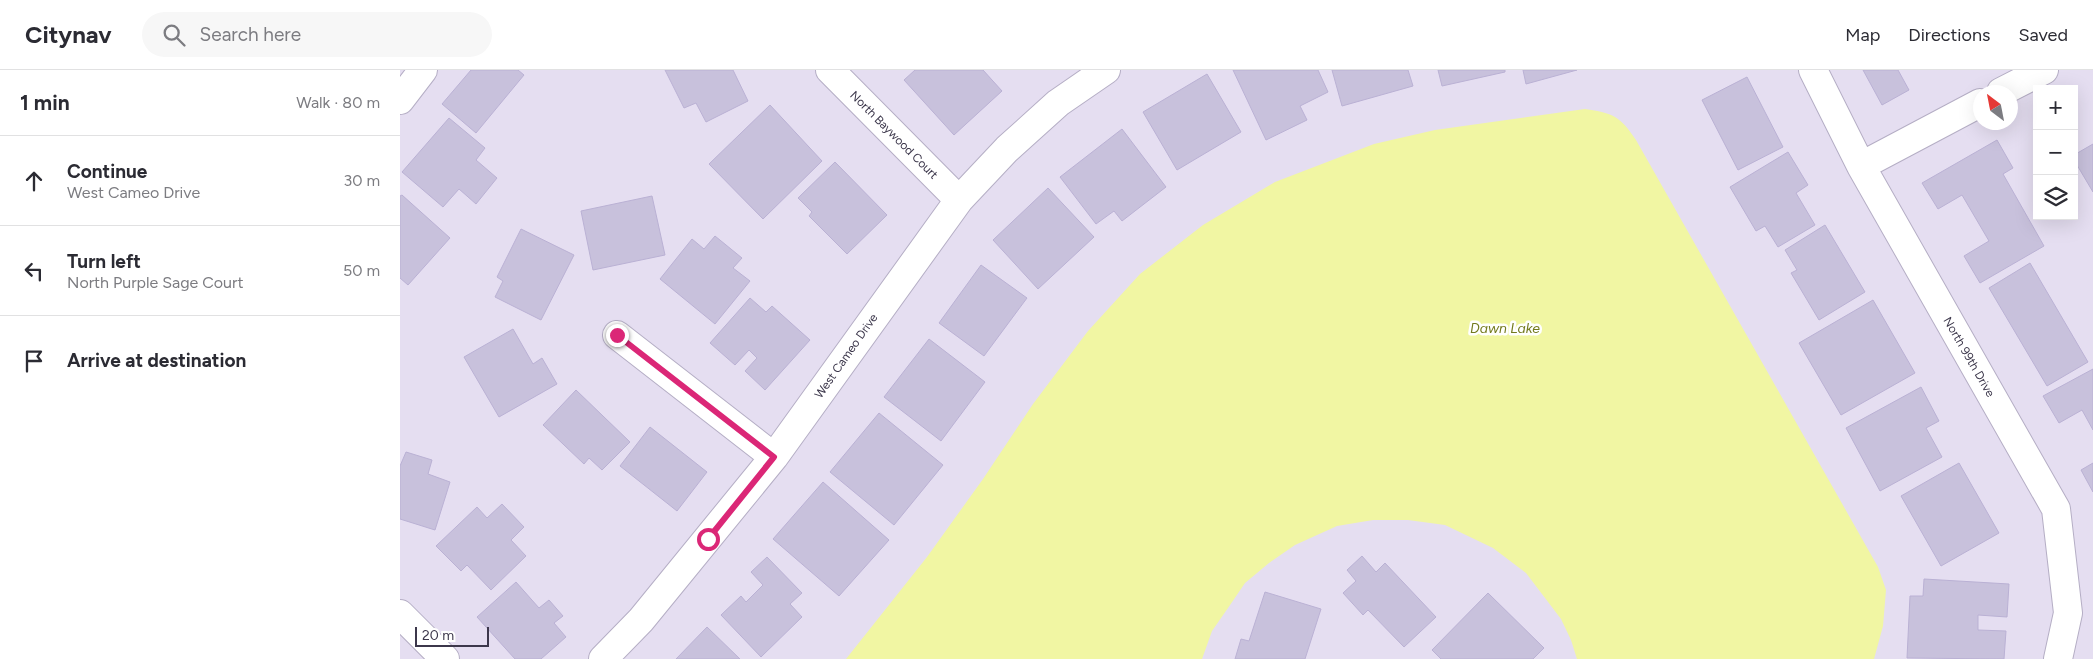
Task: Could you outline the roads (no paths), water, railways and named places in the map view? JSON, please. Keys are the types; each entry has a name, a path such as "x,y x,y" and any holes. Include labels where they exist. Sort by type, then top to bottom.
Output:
{"street":[{"path":"400,100 423,70"},
{"name":"North Baywood Court","path":"830,70 959,200"},
{"name":"West Cameo Drive","path":"602,659 641,620 774,457 959,200 1006,149 1058,103 1106,70"},
{"name":"North 99th Drive","path":"1813,70 1861,166 2056,509 2068,613 2058,659"},
{"path":"2015,85 2044,70"},
{"path":"1861,166 1973,107"},
{"path":"617,335 774,457"},
{"path":"400,614 446,659"}],"water":[{"name":"Dawn Lake","path":"1585,109 1603,112 1615,117 1636,140 1878,567 1886,590 1883,626 1874,659 1577,659 1561,619 1526,573 1493,548 1445,525 1408,520 1373,520 1337,526 1295,545 1269,563 1245,583 1212,631 1202,659 846,659 927,557 983,479 1033,404 1088,331 1140,274 1203,225 1275,182 1374,144 1435,130"}]}
